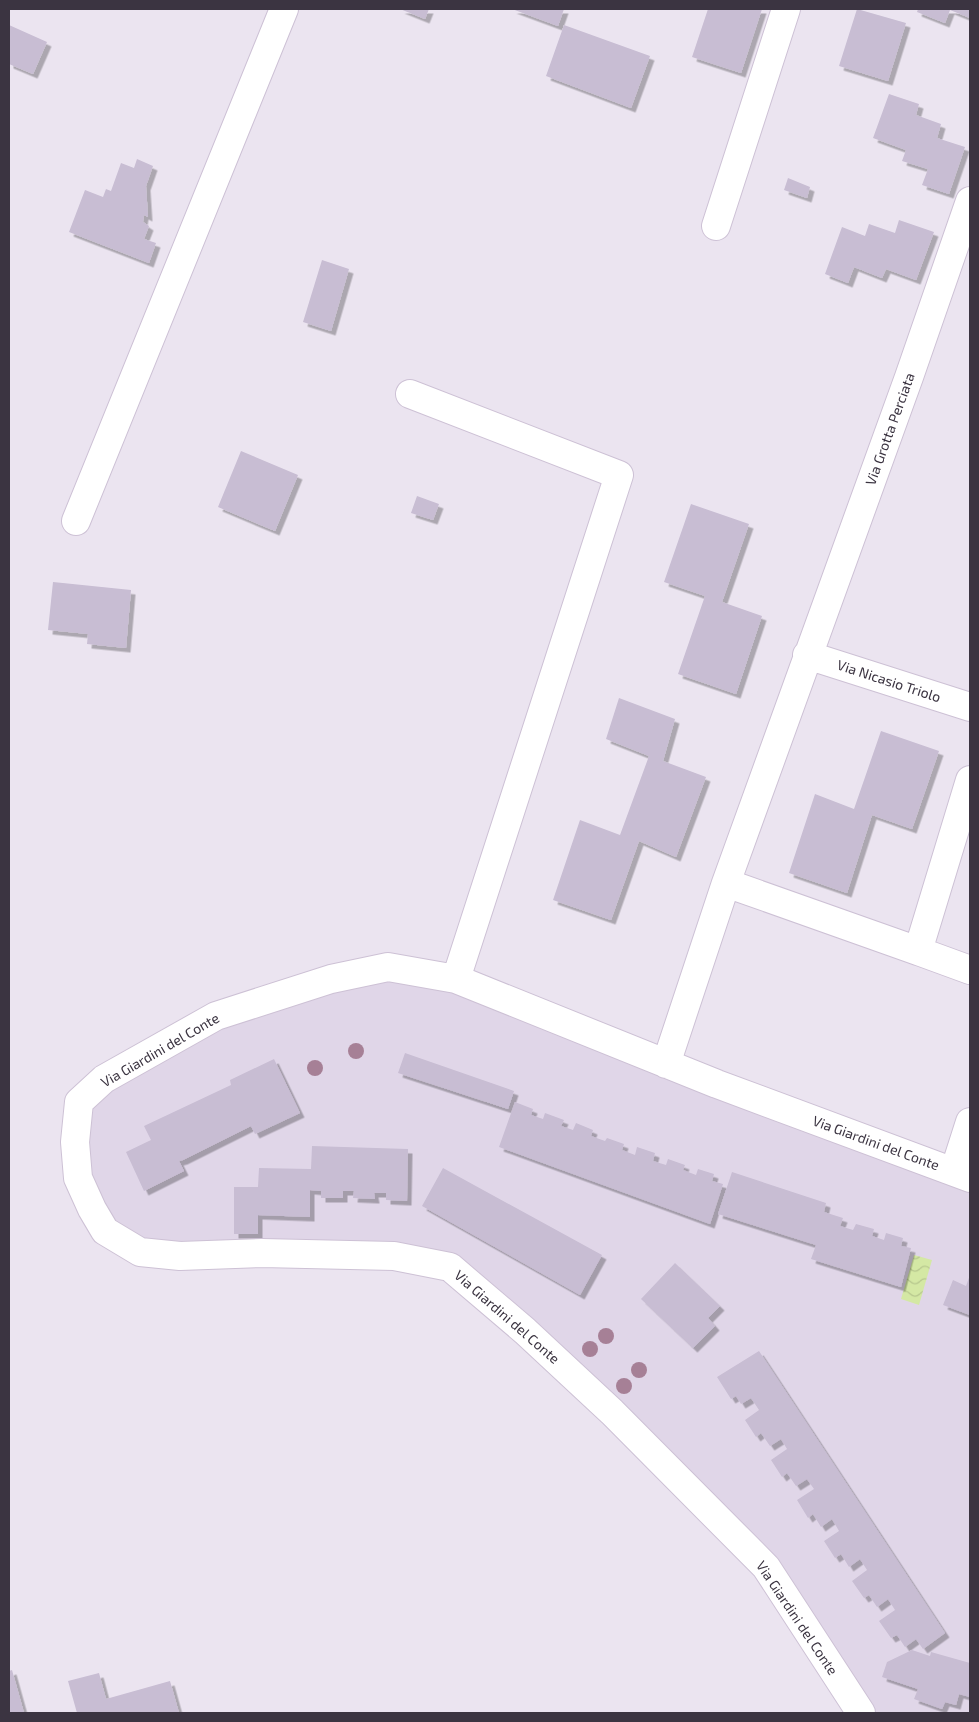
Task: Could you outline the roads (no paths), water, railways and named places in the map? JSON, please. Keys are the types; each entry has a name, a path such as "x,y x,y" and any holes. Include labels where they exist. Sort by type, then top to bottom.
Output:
{"street":[{"path":"76,521 284,9"},
{"path":"716,226 786,9"},
{"name":"Via Grotta Perciata","path":"666,1064 726,882 909,377 970,201"},
{"path":"410,394 619,475 456,979"},
{"name":"Via Nicasio Triolo","path":"807,655 970,707"},
{"path":"918,951 970,780"},
{"path":"726,882 970,970"},
{"name":"Via Giardini del Conte","path":"862,1713 766,1567 612,1412 525,1331 450,1267 394,1256 262,1253 180,1256 140,1252 105,1231 92,1209 78,1178 75,1142 79,1102 104,1079 216,1016 331,979 388,967 456,979 666,1064 962,1175"},
{"path":"962,1175 970,1122"}],"water":[{"path":"914,1255 932,1260 919,1305 901,1299"}]}
